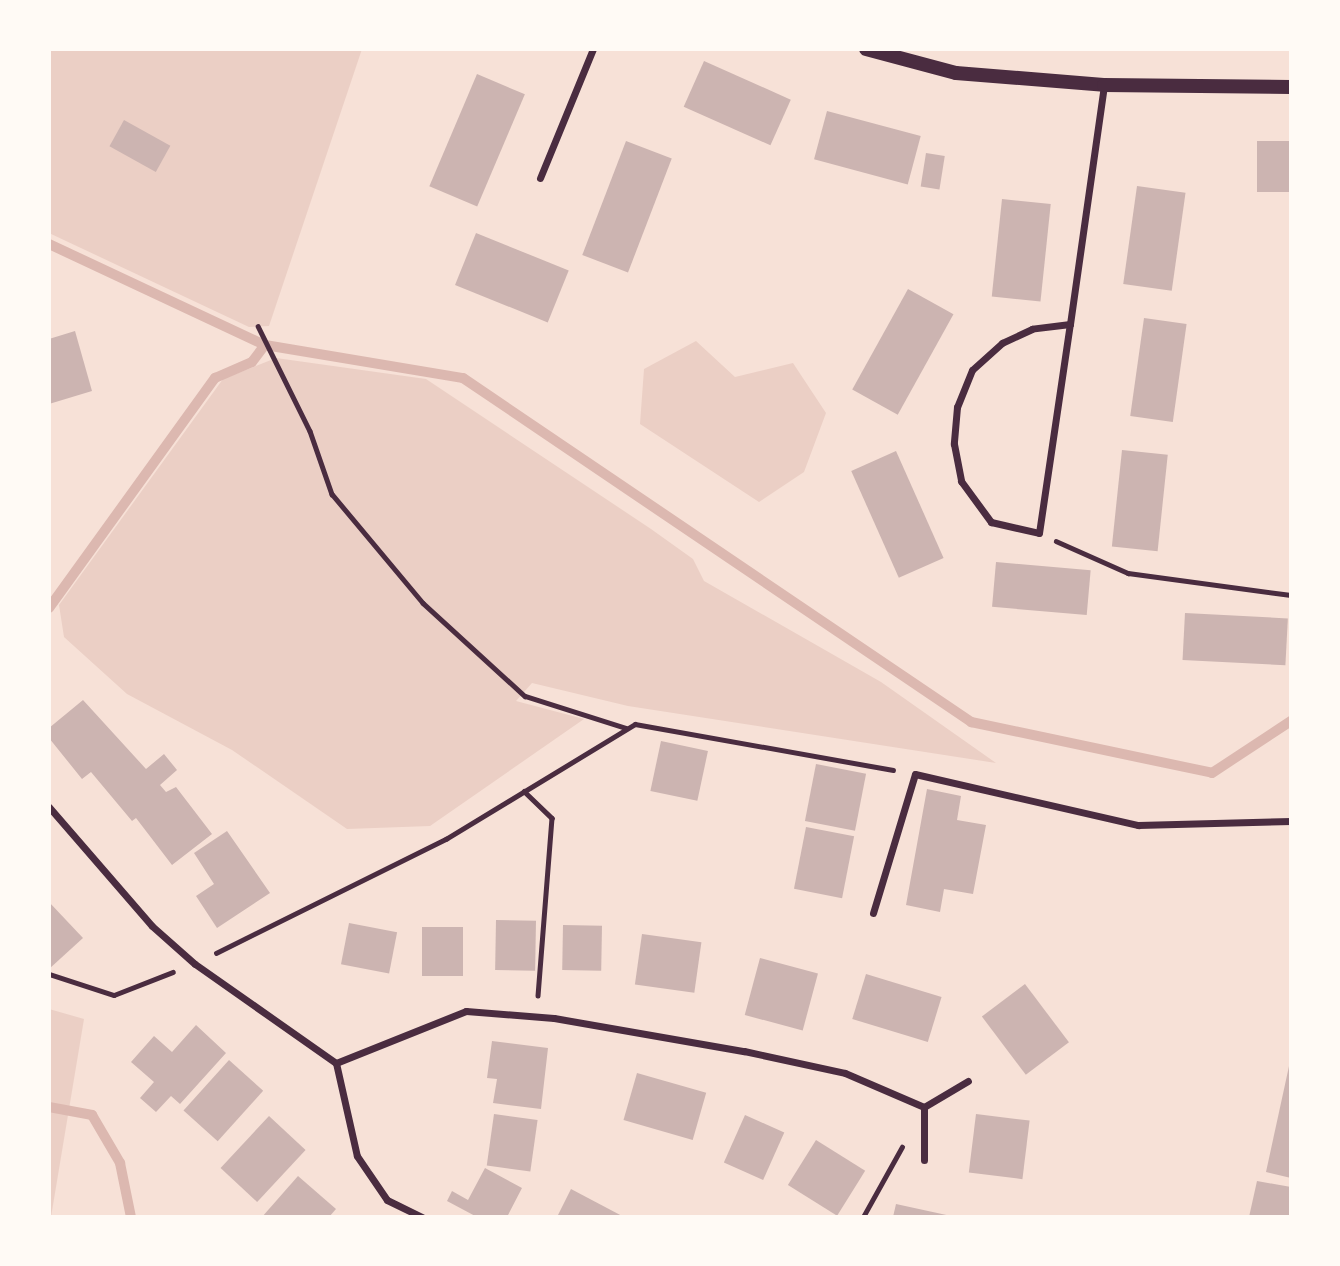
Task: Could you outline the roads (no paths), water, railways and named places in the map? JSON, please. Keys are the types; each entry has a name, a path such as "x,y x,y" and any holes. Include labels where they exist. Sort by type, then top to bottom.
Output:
{"main road":[{"path":"866,49 956,73 1104,85 1291,88"}],"street":[{"path":"540,178 593,49"},
{"path":"1070,324 1032,329 1002,343 972,370 957,407 954,444 961,481 992,522 1040,534 1070,324 1104,85"},
{"path":"873,913 915,774 1138,825 1291,821"},
{"path":"49,807 152,926 195,964 336,1063 357,1156 387,1200 422,1217"},
{"path":"336,1063 466,1011 536,1017 744,1051 845,1073 924,1107"},
{"path":"924,1107 968,1081"},
{"path":"924,1107 924,1160"}],"waterway":[{"path":"49,244 265,345 463,378 971,722 1212,773 1291,721"},
{"path":"49,608 215,378 252,362 265,345"},
{"path":"49,1107 92,1115 120,1163 131,1217"}]}
